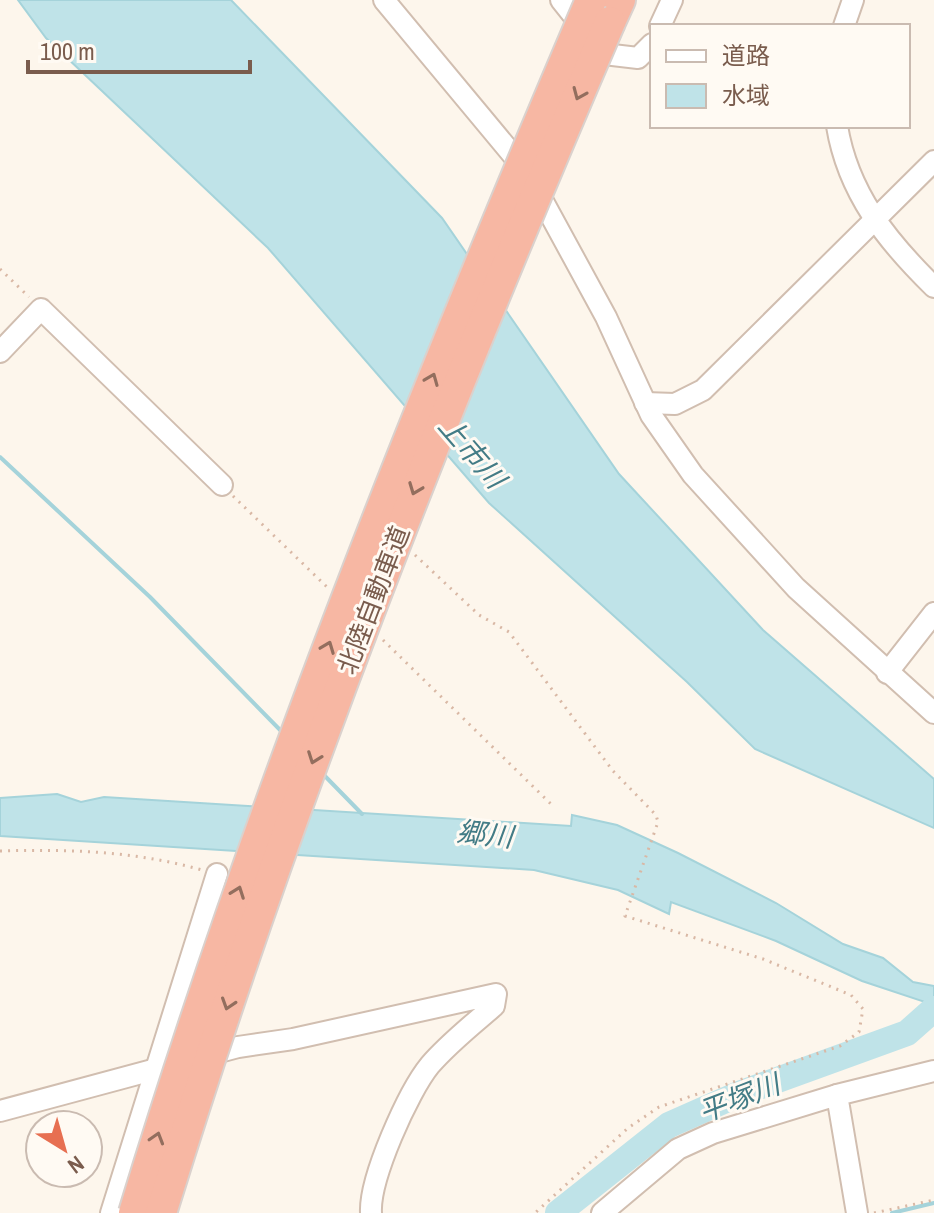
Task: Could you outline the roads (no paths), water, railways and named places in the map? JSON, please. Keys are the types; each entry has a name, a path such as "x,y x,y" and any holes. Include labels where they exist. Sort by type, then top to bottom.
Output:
{"highway":[{"name":"北陸自動車道","path":"134,1213 236,898 399,460 607,7"},
{"name":"北陸自動車道","path":"161,1213 260,906 403,518 607,7"}],"street":[{"path":"384,0 527,172 606,317 645,403 693,475 796,588 934,713"},
{"path":"561,0 604,54 638,58 650,46"},
{"path":"661,24 672,0"},
{"path":"845,24 853,0"},
{"path":"838,128 852,181 875,223 934,287"},
{"path":"645,403 675,404 703,390 875,223 934,161"},
{"path":"0,352 41,309 222,485"},
{"path":"887,673 934,613"},
{"path":"111,1213 217,874"},
{"path":"0,1111 238,1047 293,1039 496,994 494,1006 428,1068 386,1152 370,1198 371,1213"},
{"path":"602,1213 678,1149 713,1133 837,1095 934,1071"},
{"path":"837,1095 857,1213"}],"water":[{"name":"上市川","path":"18,0 231,0 442,218 619,474 763,630 934,779 934,828 755,749 687,682 489,503 268,248 46,38"},
{"name":"郷川","path":"57,794 81,802 104,797 571,826 572,815 617,825 776,903 843,944 883,958 913,982 934,986 934,1005 862,981 776,941 671,902 669,914 618,890 534,870 0,836 0,798"}],"waterway":[{"path":"0,457 150,597 284,734"},
{"path":"321,772 362,814"},
{"name":"平塚川","path":"558,1213 669,1125 739,1094 907,1033 934,1009"},
{"path":"892,1213 934,1203"}]}
